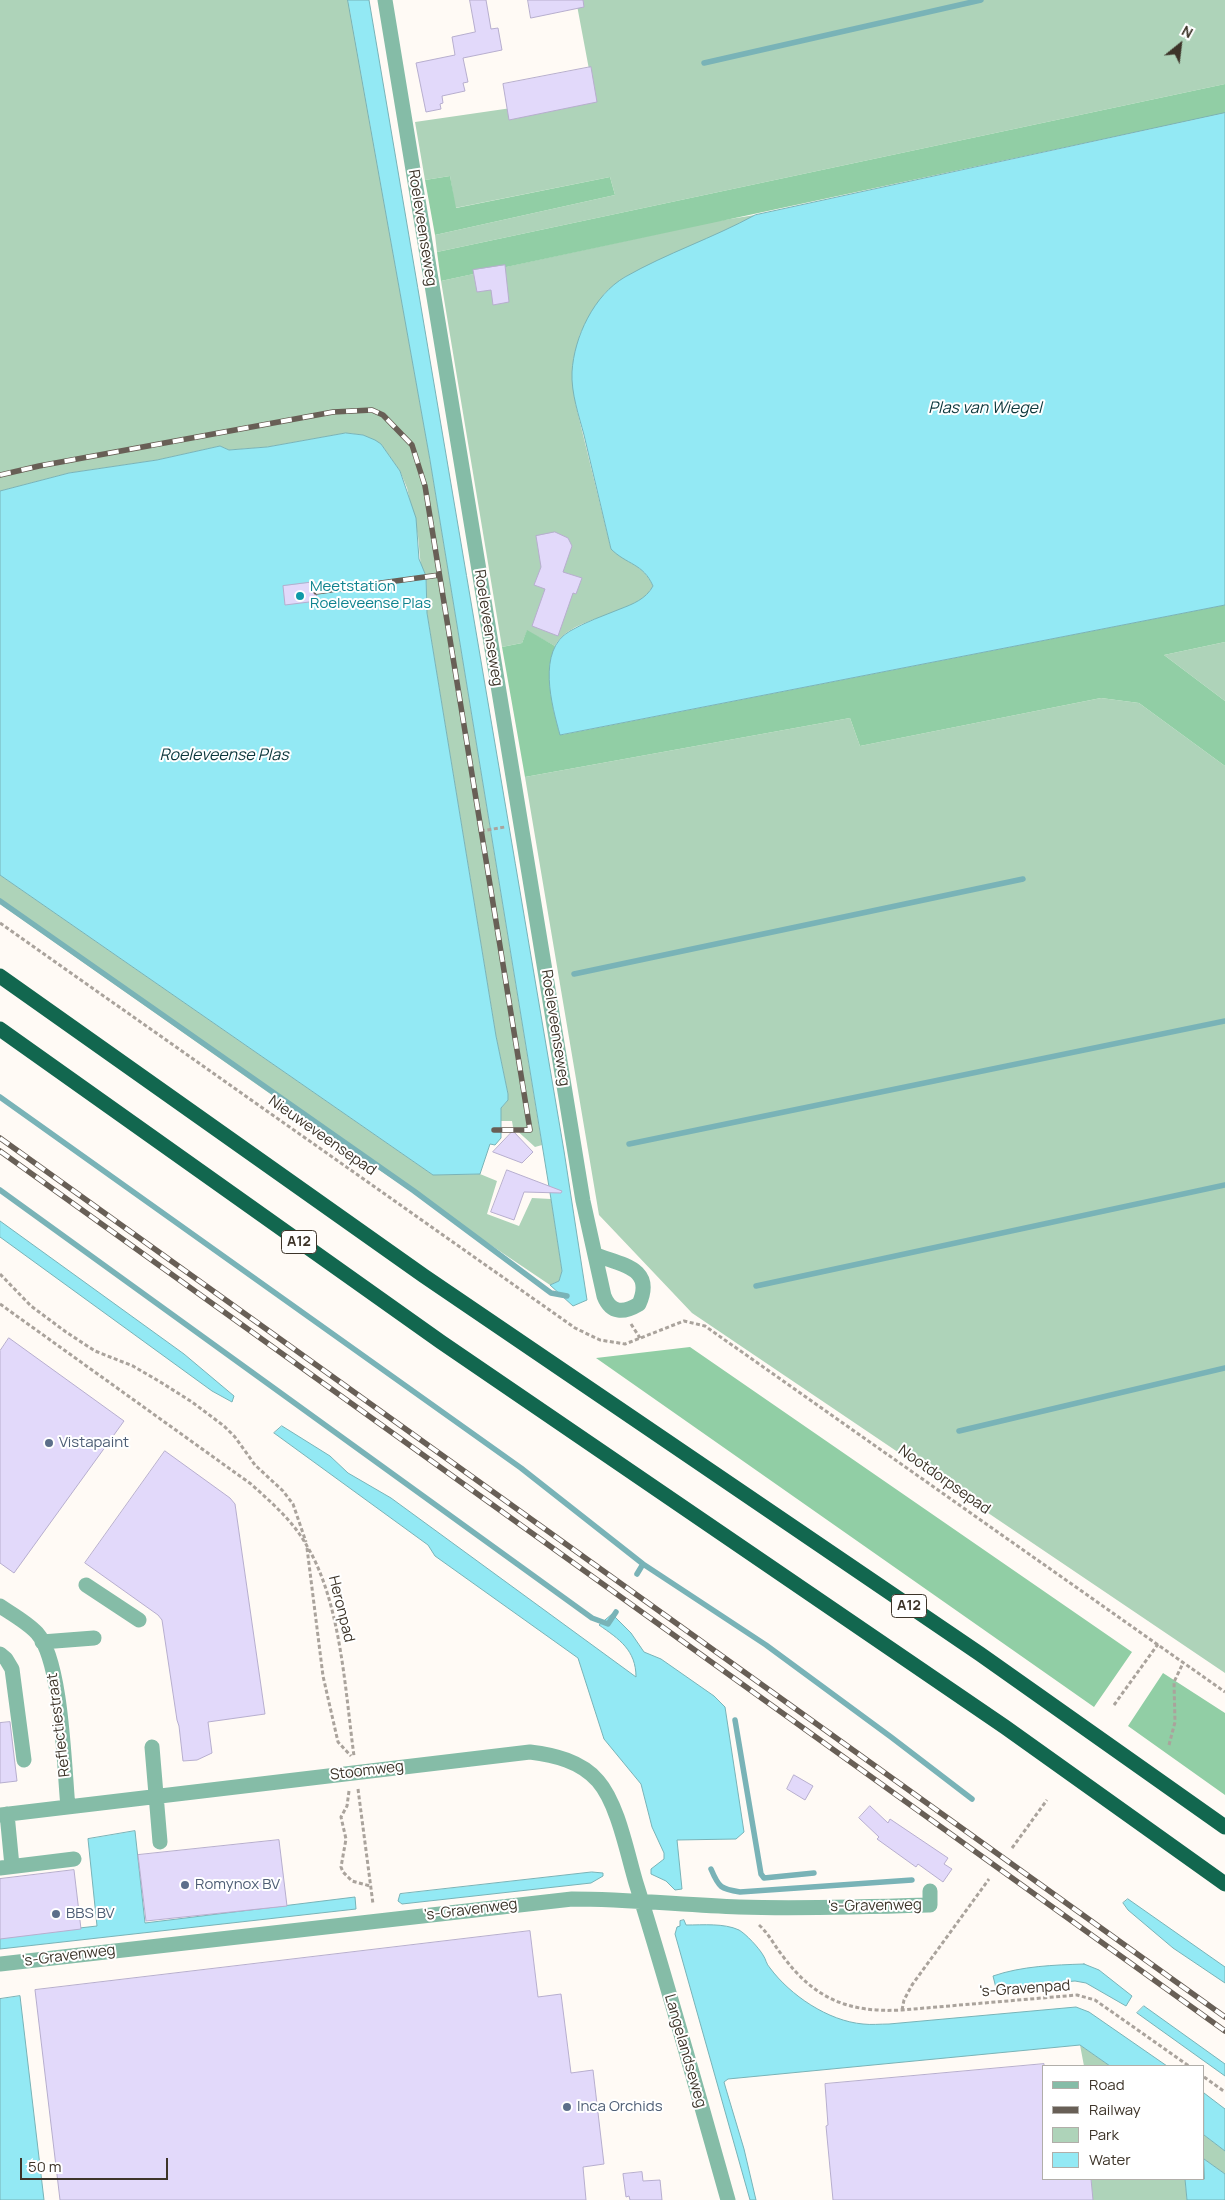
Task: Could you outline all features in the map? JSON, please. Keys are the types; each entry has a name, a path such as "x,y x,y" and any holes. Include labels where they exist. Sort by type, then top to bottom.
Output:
{"highway":[{"name":"A12","path":"0,976 432,1281 956,1637 1225,1827"},
{"name":"A12","path":"0,1029 440,1342 997,1722 1225,1884"}],"street":[{"name":"Roeleveenseweg","path":"385,0 583,1201 596,1255"},
{"path":"86,1585 140,1620"},
{"name":"Reflectiestraat","path":"0,1606 37,1634 48,1652 56,1678 68,1807"},
{"path":"42,1642 94,1638"},
{"path":"0,1654 6,1659 12,1669 24,1760"},
{"path":"152,1747 160,1842"},
{"name":"Stoomweg","path":"3,1815 156,1796 356,1766 530,1752 558,1756 580,1767 597,1780 610,1799 642,1902"},
{"path":"3,1815 6,1867 74,1859"},
{"name":"'s-Gravenweg","path":"0,1964 572,1899 740,1907 830,1908 930,1905 930,1890"},
{"name":"Langelandseweg","path":"642,1902 728,2200"}],"path":[{"path":"483,831 500,828"},
{"name":"Nieuweveensepad","path":"0,923 575,1328 600,1340 614,1344 625,1344 640,1338"},
{"path":"0,1274 31,1306 66,1332 95,1351 133,1366 192,1402 235,1436 255,1464 283,1491 293,1504 307,1544 323,1676 338,1742 356,1766 346,1806 341,1816 346,1839 341,1867 347,1878 352,1882 370,1886"},
{"name":"Heronpad","path":"0,1304 251,1484 275,1505 307,1544 330,1600 336,1627 356,1766 374,1922"},
{"name":"Nootdorpsepad","path":"640,1338 684,1321 705,1326 1225,1692"},
{"path":"1114,1705 1158,1644"},
{"path":"1169,1745 1175,1722 1174,1682 1183,1662"},
{"path":"1012,1848 1046,1800"},
{"path":"902,2010 912,1985 989,1879"},
{"name":"'s-Gravenpad","path":"740,1907 768,1934 782,1955 813,1988 856,2008 876,2011 902,2010 1077,1995 1095,2000 1188,2065"},
{"path":"1205,2078 1225,2092"}],"green space":[{"path":"0,0 348,0 430,460 542,1145 535,1147 513,1127 512,1121 501,1121 501,1108 508,1100 508,1094 496,1036 427,613 426,576 421,568 418,536 407,488 400,471 381,444 363,435 346,433 267,447 229,450 220,446 157,460 69,473 0,491"},
{"path":"576,0 1225,0 1225,84 437,252 435,235 615,195 610,177 455,208 450,176 425,180 415,122 594,96"},
{"path":"1225,84 1225,113 441,281 437,252"},
{"path":"450,176 456,208 610,177 615,195 435,235 425,180"},
{"path":"755,215 732,228 625,277 605,293 580,334 572,374 576,406 611,549 640,568 653,586 644,597 633,605 575,627 564,635 555,646 527,631 522,643 502,647 441,281 717,221"},
{"path":"1225,605 1225,642 1164,655 1225,701 1225,766 1139,703 1101,698 860,746 850,718 525,777 502,647 522,643 527,630 555,646 553,708 561,735"},
{"path":"1225,642 1225,701 1164,655"},
{"path":"1101,698 1139,703 1225,766 1225,1673 692,1313 599,1215 525,777 850,718 860,746"},
{"path":"0,875 433,1175 480,1174 497,1181 487,1214 519,1226 532,1198 551,1199 562,1271 559,1281 550,1285 363,1159 0,904"},
{"path":"690,1347 1132,1652 1094,1707 596,1358"},
{"path":"1163,1673 1225,1713 1225,1795 1128,1726"},
{"path":"1080,2045 1109,2065 1084,2065"},
{"path":"1205,2136 1225,2151 1225,2174 1205,2160"},
{"path":"1091,2180 1185,2180 1187,2200 1092,2200"}],"water":[{"path":"348,0 369,0 564,1151 587,1300 573,1306 550,1285 559,1281 562,1271 551,1199 430,460"},
{"name":"Plas van Wiegel","path":"1225,113 1225,605 560,735 553,709 549,679 553,651 559,640 570,631 582,625 639,600 653,586 640,568 611,549 573,388 572,372 581,331 595,306 614,285 641,268 755,215"},
{"name":"Roeleveense Plas","path":"346,433 363,435 381,444 400,471 416,518 419,559 426,576 427,613 496,1036 508,1094 508,1100 501,1108 501,1138 495,1145 490,1144 480,1174 433,1175 0,875 0,491 69,473 157,460 220,446 229,450 267,447"},
{"path":"0,1221 184,1354 234,1396 232,1402 212,1391 0,1237"},
{"path":"282,1426 330,1456 348,1473 391,1498 636,1677 630,1652 619,1640 599,1625 612,1614 631,1633 644,1652 661,1659 714,1696 725,1707 744,1832 736,1839 677,1840 682,1889 675,1890 666,1881 651,1874 651,1869 664,1859 664,1853 652,1827 641,1784 604,1739 578,1658 435,1556 428,1545 274,1433"},
{"path":"135,1831 145,1923 355,1897 356,1909 0,1949 0,1937 97,1926 88,1839"},
{"path":"592,1872 603,1873 603,1876 591,1883 402,1904 398,1901 400,1894"},
{"path":"1128,1899 1225,1967 1225,1983 1173,1948 1128,1910 1123,1903"},
{"path":"684,1920 686,1925 720,1925 739,1930 759,1949 769,1966 788,1988 823,2012 850,2022 889,2024 1076,2007 1089,2012 1166,2065 1109,2065 1080,2045 728,2079 724,2082 744,2149 756,2200 750,2200 675,1934 677,1927 680,1926 680,1921"},
{"path":"1084,1964 1099,1970 1132,1996 1126,2006 1086,1983 1075,1981 996,1988 993,1976 1027,1968"},
{"path":"20,1996 44,2200 0,2200 0,1999"},
{"path":"1144,2006 1225,2064 1225,2076 1137,2013"},
{"path":"1205,2094 1225,2109 1225,2151 1205,2136"},
{"path":"1205,2160 1225,2174 1225,2200 1187,2200 1185,2180 1205,2180"}],"building":[{"path":"470,0 486,0 491,29 498,28 502,50 463,58 468,82 463,83 465,91 442,96 443,103 440,104 441,109 426,112 416,63 455,55 452,37 475,32"},
{"path":"528,0 583,0 584,7 531,18"},
{"path":"591,67 597,102 509,120 503,84"},
{"path":"505,265 509,302 493,305 491,290 477,292 473,270"},
{"path":"555,532 568,538 572,546 563,572 582,578 576,594 573,593 558,636 532,626 545,589 534,585 541,567 536,536"},
{"name":"Meetstation Roeleveense Plas","path":"315,582 317,601 285,605 283,586"},
{"path":"513,1131 533,1152 522,1163 493,1152"},
{"path":"507,1170 562,1191 561,1193 524,1192 514,1220 491,1212"},
{"path":"9,1338 124,1421 14,1573 0,1563 0,1351"},
{"path":"165,1451 230,1498 235,1504 265,1714 208,1722 212,1753 197,1760 183,1761 162,1620 158,1615 85,1563"},
{"path":"10,1722 17,1781 0,1783 0,1723"},
{"path":"794,1775 813,1786 805,1800 787,1789"},
{"path":"870,1806 888,1823 890,1819 948,1858 944,1864 952,1869 943,1882 918,1864 916,1867 877,1839 879,1837 859,1818"},
{"path":"279,1840 287,1906 146,1921 138,1855"},
{"path":"74,1870 81,1929 0,1939 0,1879"},
{"path":"530,1931 538,1997 561,1994 571,2073 593,2070 604,2164 583,2167 586,2200 60,2200 35,1990"},
{"path":"1044,2064 1042,2065 1042,2180 1091,2180 1093,2200 833,2200 826,2126 828,2125 825,2084"},
{"path":"642,2172 643,2181 660,2180 662,2200 630,2200 629,2196 626,2197 623,2174"}],"waterway":[{"path":"704,63 981,0"},
{"path":"574,974 1023,879"},
{"path":"0,901 414,1191 551,1293 567,1296"},
{"path":"629,1144 1225,1021"},
{"path":"0,1097 521,1468 643,1564 766,1645 972,1799"},
{"path":"756,1286 1225,1185"},
{"path":"0,1190 592,1618 608,1624 616,1612"},
{"path":"959,1431 1225,1368"},
{"path":"637,1574 643,1564"},
{"path":"735,1720 761,1874 764,1878 814,1873"},
{"path":"711,1869 721,1886 740,1892 912,1880"}],"railway":[{"path":"0,475 39,466 333,412 372,410 383,415 412,445 425,486 530,1130 494,1130"},
{"path":"316,592 439,575"},
{"path":"0,1138 1225,2017"},
{"path":"0,1151 1225,2031"}],"place":[{"name":"Meetstation Roeleveense Plas","path":"300,596"},
{"name":"Vistapaint","path":"49,1443"},
{"name":"Romynox BV","path":"185,1885"},
{"name":"BBS BV","path":"56,1914"},
{"name":"Inca Orchids","path":"567,2107"}]}
